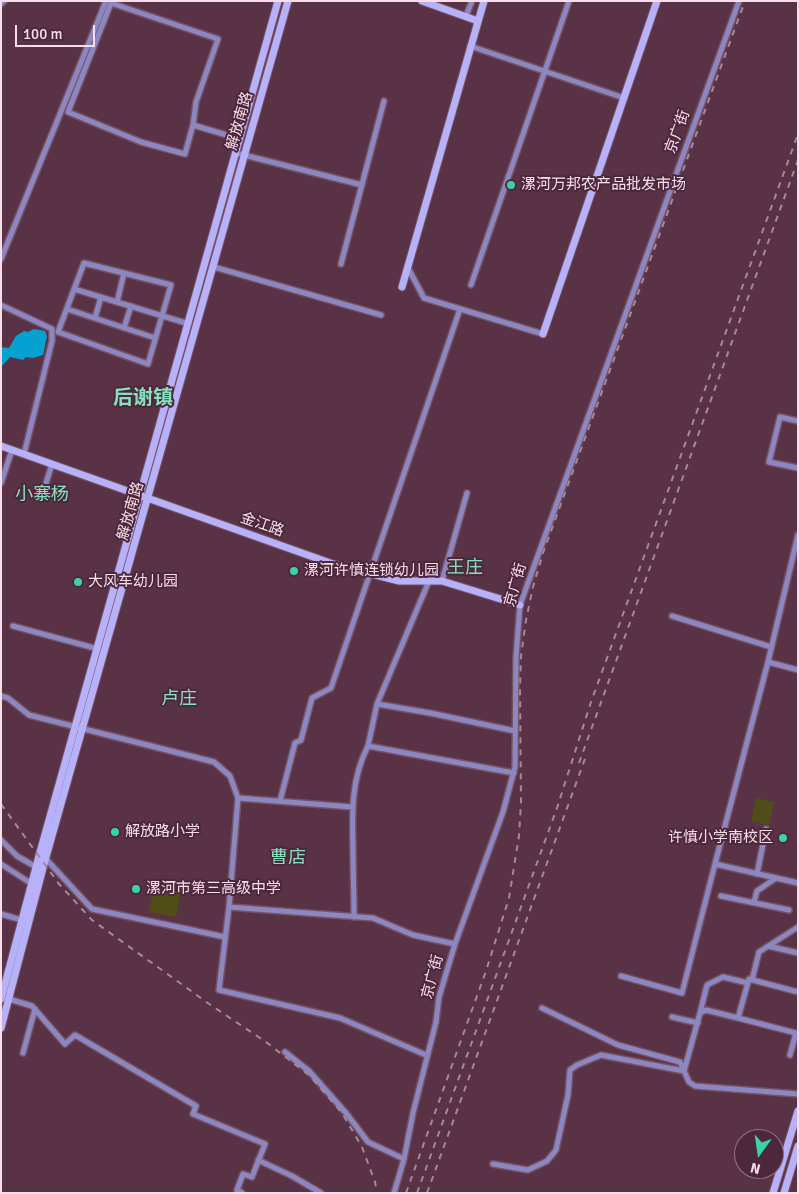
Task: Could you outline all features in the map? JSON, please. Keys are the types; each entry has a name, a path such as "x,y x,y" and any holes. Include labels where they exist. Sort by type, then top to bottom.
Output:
{"main road":[{"name":"解放南路","path":"26,922 36,867 278,1"},
{"name":"解放南路","path":"1,1028 5,999 26,922 84,729 288,1"},
{"path":"422,1 478,21"},
{"path":"402,287 484,1"},
{"path":"543,334 657,1"},
{"name":"金江路","path":"1,446 148,500 333,564 399,581 442,581 520,605"},
{"path":"773,1193 798,1111"},
{"path":"784,1193 798,1146"}],"street":[{"path":"1,4 4,1"},
{"path":"1,258 106,1"},
{"path":"466,16 472,1"},
{"path":"471,285 569,1"},
{"name":"京广街","path":"394,1193 404,1159 426,1055 436,1022 439,997 455,944 503,812 514,773 516,657 520,605 740,1"},
{"path":"111,3 218,39 196,102 193,125 185,154 141,142 68,112 111,3"},
{"path":"470,46 624,98"},
{"path":"341,264 384,101"},
{"path":"193,125 240,139"},
{"path":"236,153 362,185"},
{"path":"84,263 124,273 170,285 148,364 58,332 84,263"},
{"path":"214,267 381,315"},
{"path":"408,268 424,298 543,334"},
{"path":"117,302 124,273"},
{"path":"74,289 189,324"},
{"path":"95,318 101,297"},
{"path":"1,305 52,329 52,341 24,454"},
{"path":"124,328 131,306"},
{"path":"66,309 155,338"},
{"path":"280,801 295,743 300,740 312,698 332,688 460,309"},
{"path":"798,421 780,417 769,462 798,468"},
{"path":"1,483 12,450"},
{"path":"43,494 52,464"},
{"path":"442,581 467,493"},
{"path":"620,976 682,993 768,662 798,535"},
{"path":"354,917 352,807 354,784 368,746 378,704 429,581"},
{"path":"672,616 771,647"},
{"path":"13,626 98,649"},
{"path":"768,662 798,670"},
{"path":"1,696 8,698 29,715 214,762 230,776 238,798 229,907 219,990 340,1018 426,1055"},
{"path":"378,704 430,712 515,731"},
{"path":"368,746 514,773"},
{"path":"238,798 352,807"},
{"path":"757,874 766,829"},
{"path":"1,840 17,856 36,867"},
{"path":"46,859 92,909 225,937"},
{"path":"1,864 32,884"},
{"path":"715,864 798,882"},
{"path":"754,902 757,891 776,878"},
{"path":"721,896 789,910"},
{"path":"229,907 373,918 413,935 455,944"},
{"path":"1,914 26,922"},
{"path":"738,1018 759,952 798,927"},
{"path":"768,946 798,953"},
{"path":"684,1071 707,985 723,977 798,992"},
{"path":"5,999 32,1006 65,1044 75,1035 196,1106 193,1114 265,1144 252,1177 243,1174 237,1190 242,1193"},
{"path":"542,1008 618,1045 680,1062 689,1082 695,1086 798,1094"},
{"path":"23,1053 35,1009"},
{"path":"700,1013 706,1010 796,1033 790,1055"},
{"path":"672,1017 698,1023"},
{"path":"285,1052 310,1071 368,1142 404,1159"},
{"path":"493,1164 528,1170 547,1161 556,1150 568,1095 570,1070 577,1065 601,1055 684,1071"},
{"path":"258,1160 292,1176 321,1193"}],"shaded area":[{"path":"756,798 774,802 769,825 751,821"},
{"path":"154,886 181,891 176,917 149,912"}],"water":[{"path":"34,329 45,331 47,336 43,355 33,358 26,357 23,360 10,357 1,367 1,347 9,348 16,336 24,331 28,332"}],"railway":[{"path":"406,1193 486,971 509,898 519,836 521,803 521,656 533,587 543,553 745,1"},
{"path":"417,1193 557,808 591,702 798,134"},
{"path":"579,763 798,160"},
{"path":"427,1193 586,756"},
{"path":"1,804 59,884 92,920 212,1006 266,1042 310,1076 342,1113 362,1147 375,1182 377,1193"}],"place":[{"name":"漯河万邦农产品批发市场","path":"511,185"},
{"name":"漯河许慎连锁幼儿园","path":"294,571"},
{"name":"大风车幼儿园","path":"78,582"},
{"name":"解放路小学","path":"115,832"},
{"name":"许慎小学南校区","path":"783,838"},
{"name":"漯河市第三高级中学","path":"136,889"}],"district":[{"name":"后谢镇","path":"143,399"},
{"name":"小寨杨","path":"42,495"},
{"name":"王庄","path":"465,568"},
{"name":"卢庄","path":"179,699"},
{"name":"曹店","path":"288,858"}]}
